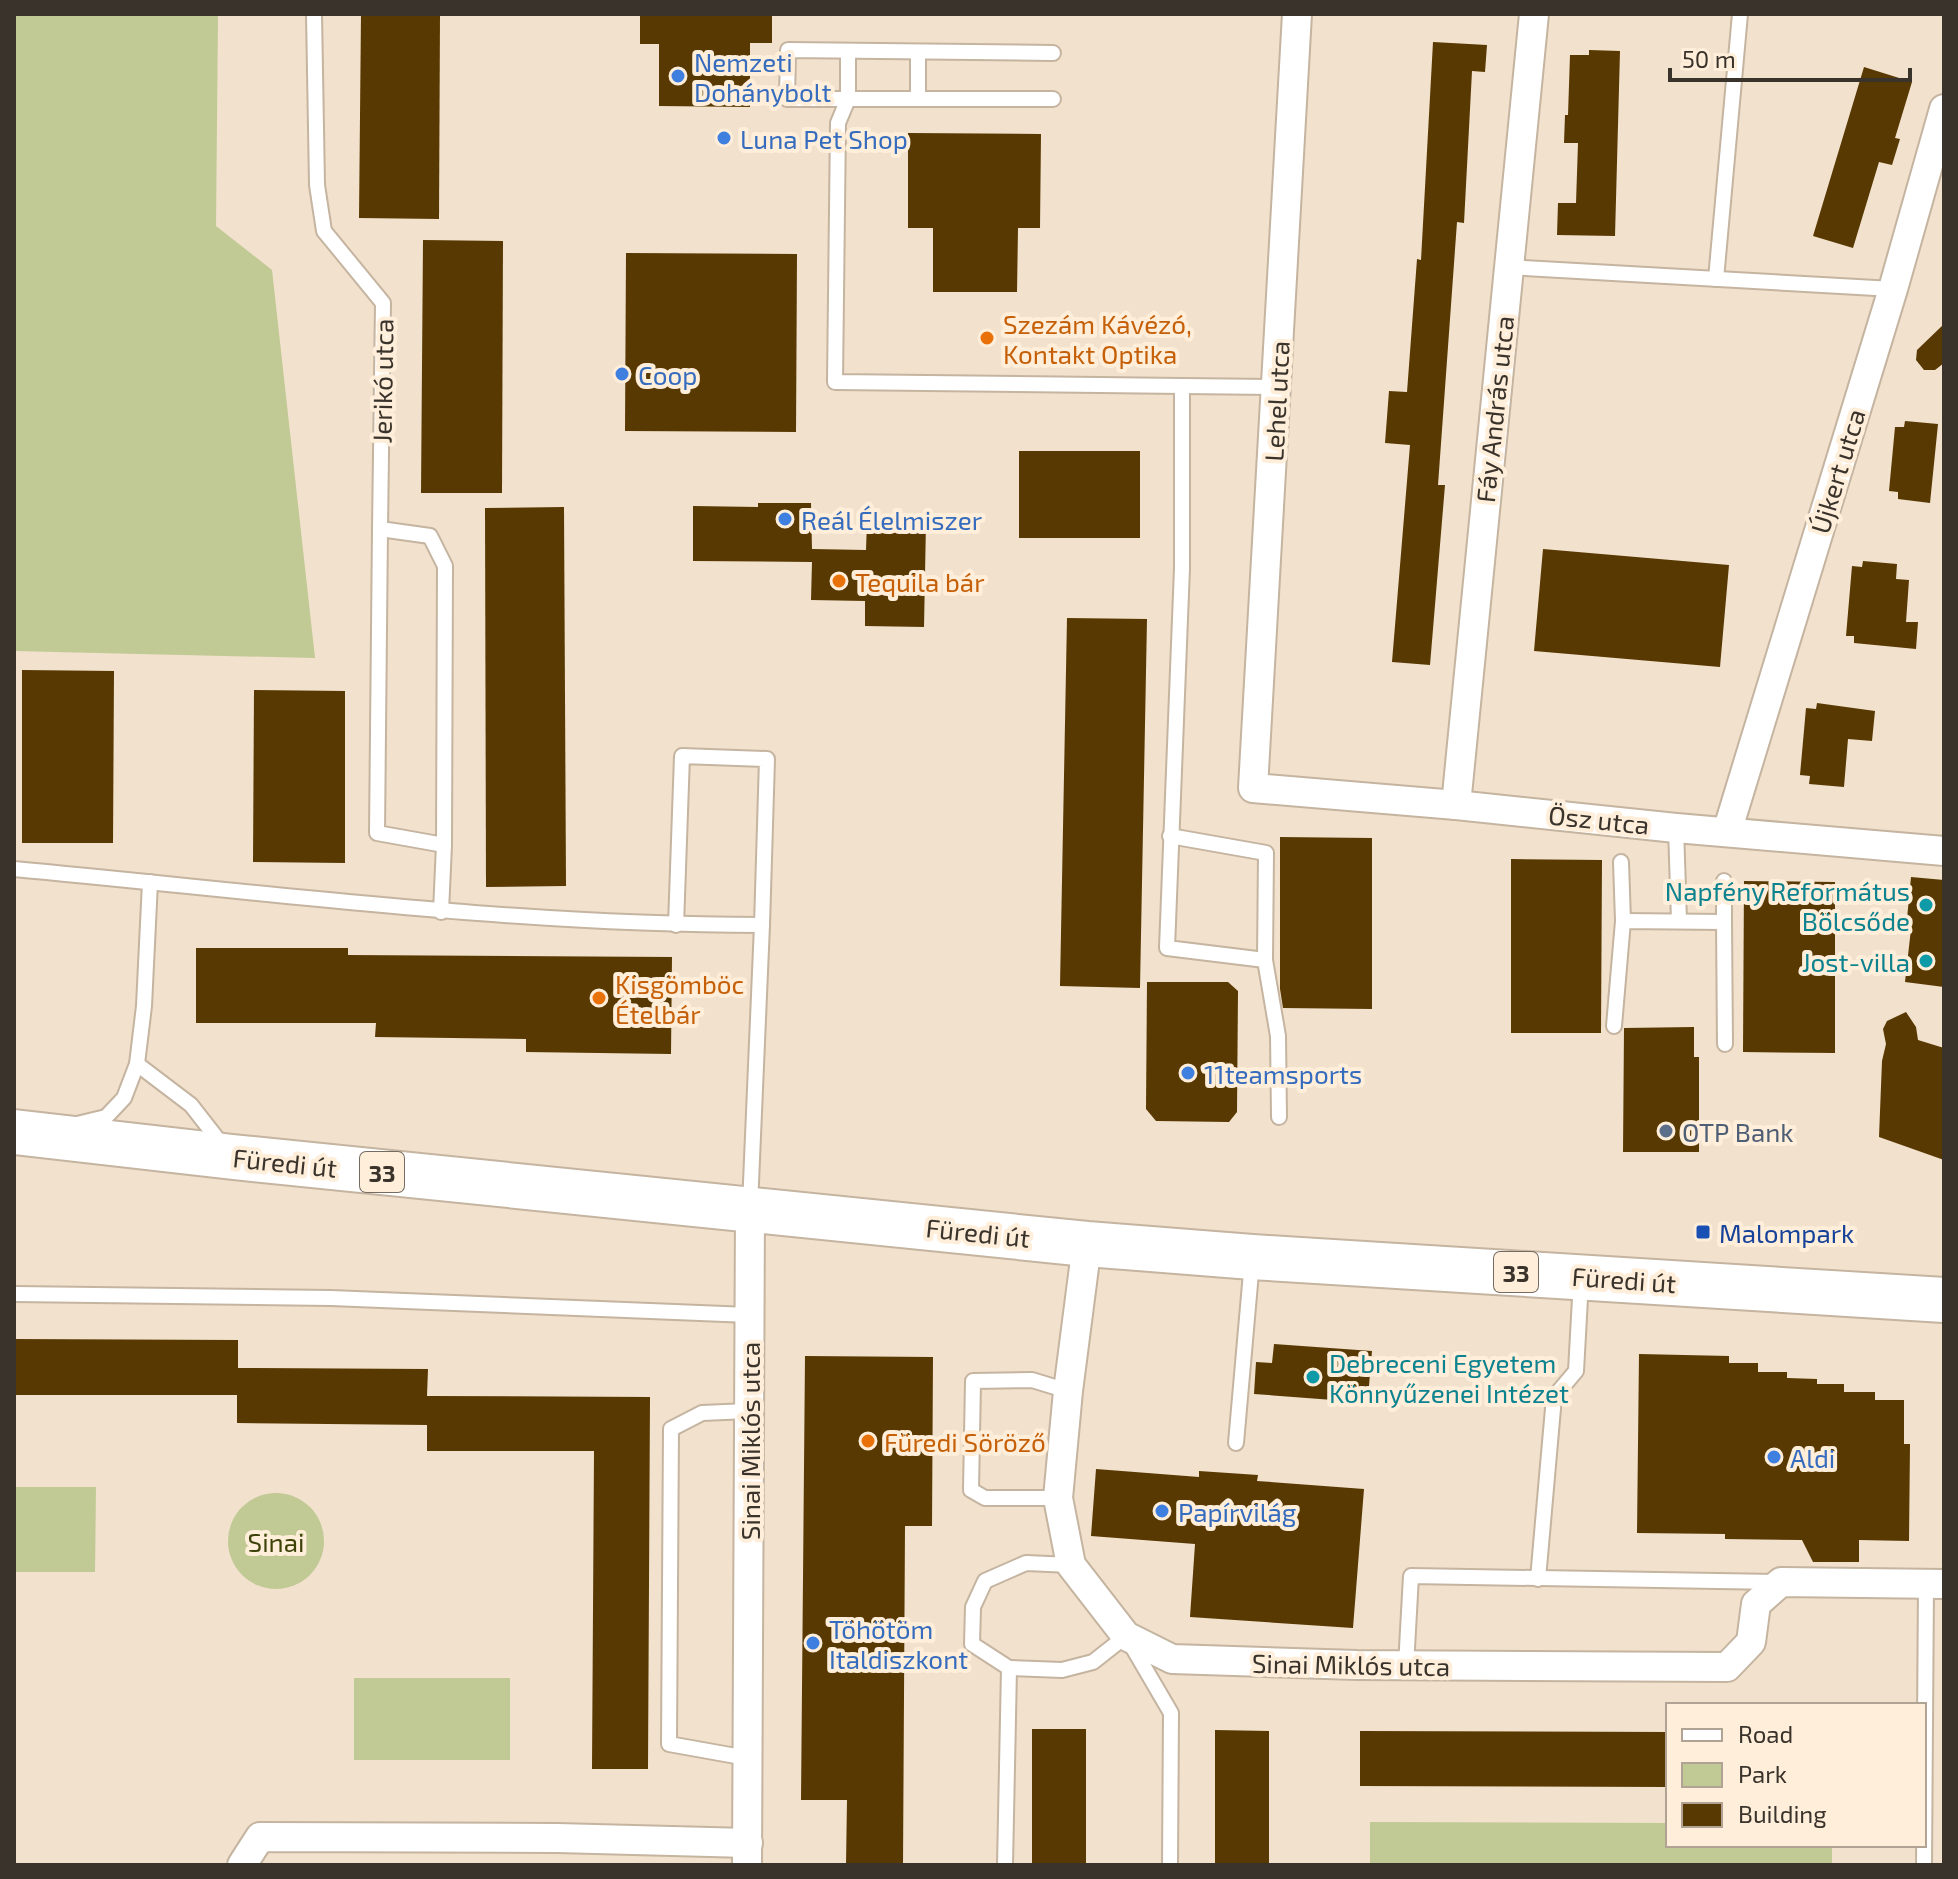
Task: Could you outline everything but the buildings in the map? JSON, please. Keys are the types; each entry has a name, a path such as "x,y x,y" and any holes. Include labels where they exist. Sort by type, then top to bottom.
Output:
{"main road":[{"name":"Füredi út","path":"24,1133 1087,1244 1944,1300"}],"street":[{"name":"Lehel utca","path":"1253,788 1297,14"},
{"name":"Fáy András utca","path":"1456,805 1534,14"},
{"name":"Újkert utca","path":"1727,832 1893,289 1944,109"},
{"name":"Ösz utca","path":"1253,788 1944,851"},
{"name":"Sinai Miklós utca","path":"747,1854 750,1209"},
{"name":"Sinai Miklós utca","path":"1087,1244 1058,1498 1071,1565 1126,1636 1172,1659 1406,1666 1727,1667 1751,1642 1756,1604 1781,1582"},
{"path":"1781,1582 1935,1584"},
{"path":"242,1865 260,1837 557,1838 747,1854"}],"lane":[{"name":"Jerikó utca","path":"314,14 317,185 324,231 383,303 377,833 444,845"},
{"path":"1716,279 1740,14"},
{"path":"1053,53 788,50 787,99 1053,99"},
{"path":"848,51 848,99 838,123 835,382 1277,387"},
{"path":"918,52 918,99"},
{"path":"1508,267 1893,289"},
{"path":"1182,386 1182,568 1167,948 1265,960"},
{"path":"380,529 430,536 445,566 441,912"},
{"path":"676,925 682,756 767,759 750,1209"},
{"path":"1676,828 1679,921"},
{"path":"1170,836 1266,853 1265,960 1278,1036 1279,1117"},
{"path":"1614,1026 1623,921 1621,862"},
{"path":"14,869 441,912 676,925 762,925"},
{"path":"1724,881 1725,1044"},
{"path":"24,1133 106,1117 124,1098 137,1064 144,1006 150,882"},
{"path":"1623,921 1724,922"},
{"path":"137,1064 191,1105 233,1157"},
{"path":"1236,1443 1252,1257"},
{"path":"1538,1579 1554,1397 1576,1371 1581,1276"},
{"path":"14,1294 331,1298 749,1315"},
{"path":"1058,1498 985,1498 971,1490 973,1381 1032,1380 1068,1391"},
{"path":"747,1758 669,1744 669,1713 671,1429 702,1413 748,1411"},
{"path":"1071,1565 1026,1563 985,1581 973,1607 972,1644 1009,1668 1062,1670 1093,1662 1126,1636 1171,1713 1170,1865"},
{"path":"1406,1666 1411,1576 1781,1582"},
{"path":"1926,1814 1935,1584"},
{"path":"1005,1865 1009,1668"}],"green space":[{"path":"14,14 218,14 216,226 272,270 315,658 14,651"},
{"path":"14,1487 96,1487 95,1572 14,1572"},
{"name":"Sinai","path":"276,1493 294,1497 310,1507 320,1523 324,1541 320,1559 310,1575 294,1585 276,1589 258,1585 242,1575 232,1559 228,1541 232,1523 242,1507 258,1497"},
{"path":"354,1678 510,1678 510,1760 354,1760"},
{"path":"1370,1822 1666,1823 1666,1847 1832,1847 1832,1865 1370,1865"}],"place":[{"name":"Nemzeti Dohánybolt","path":"678,76"},
{"name":"Luna Pet Shop","path":"724,138"},
{"name":"Szezám Kávézó, Kontakt Optika","path":"987,338"},
{"name":"Coop","path":"622,374"},
{"name":"Reál Élelmiszer","path":"785,519"},
{"name":"Tequila bár","path":"839,581"},
{"name":"Napfény Református Bölcsőde","path":"1926,905"},
{"name":"Jost-villa","path":"1926,961"},
{"name":"Kisgömböc Ételbár","path":"599,998"},
{"name":"11teamsports","path":"1188,1073"},
{"name":"OTP Bank","path":"1666,1131"},
{"name":"Malompark","path":"1703,1232"},
{"name":"Debreceni Egyetem Könnyűzenei Intézet","path":"1313,1377"},
{"name":"Füredi Söröző","path":"868,1441"},
{"name":"Aldi","path":"1774,1457"},
{"name":"Papírvilág","path":"1162,1511"},
{"name":"Töhötöm Italdiszkont","path":"813,1643"}]}
